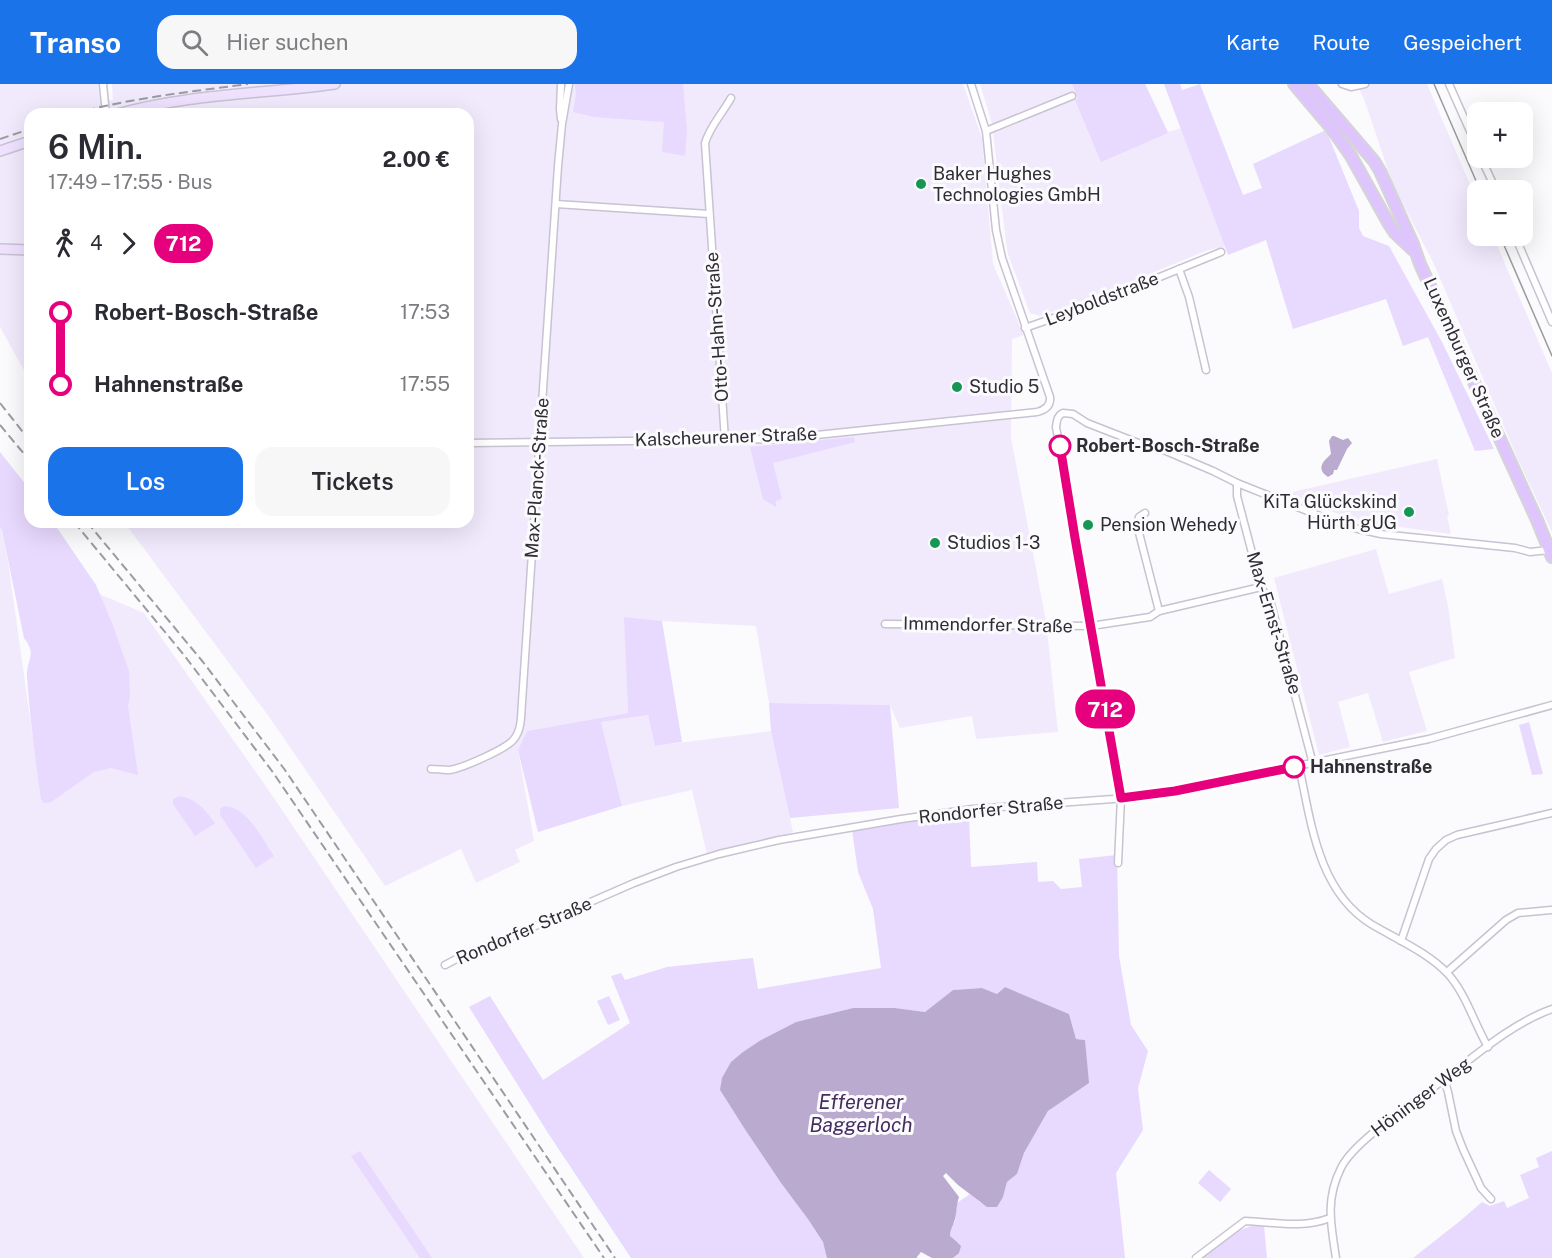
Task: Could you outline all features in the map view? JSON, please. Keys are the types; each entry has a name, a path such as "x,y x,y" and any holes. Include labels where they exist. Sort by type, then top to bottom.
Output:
{"main road":[{"path":"142,108 188,100 335,84"},
{"path":"1294,84 1344,147 1389,224 1418,258"},
{"name":"Luxemburger Straße","path":"1308,84 1380,171 1550,553"},
{"path":"0,151 24,143"},
{"path":"1,249 24,250"}],"street":[{"path":"103,84 105,108"},
{"name":"Max-Planck-Straße","path":"561,84 562,124"},
{"name":"Max-Planck-Straße","path":"431,769 458,768 511,743 519,730 562,124 569,84"},
{"path":"971,84 986,132 999,248 1025,328"},
{"path":"1341,84 1351,87 1365,84"},
{"path":"1449,84 1467,124"},
{"path":"986,132 1072,96"},
{"name":"Otto-Hahn-Straße","path":"725,440 705,143 713,124 731,98"},
{"path":"556,204 709,214"},
{"path":"1519,246 1552,322"},
{"name":"Leyboldstraße","path":"1025,328 1096,303 1221,252"},
{"name":"Leyboldstraße","path":"1179,269 1189,297 1206,370"},
{"name":"Kalscheurener Straße","path":"474,443 778,439 1037,412 1046,409 1050,397 1025,328"},
{"path":"1118,863 1121,798 1056,427 1059,415 1073,414 1087,423 1146,446 1166,451 1237,483 1330,520 1373,533 1550,553"},
{"name":"Max-Ernst-Straße","path":"1237,483 1237,496 1261,587 1272,606 1313,764"},
{"path":"1145,513 1139,517 1137,525 1159,611"},
{"name":"Immendorfer Straße","path":"885,624 1091,626 1150,616 1159,611 1261,587"},
{"name":"Rondorfer Straße","path":"445,965 464,954 508,938 634,883 719,854 779,840 973,809 1121,798 1175,791 1429,739 1552,705"},
{"path":"1299,766 1318,850 1334,886 1355,911 1368,922 1428,957 1447,972 1459,989 1488,1047"},
{"path":"1401,941 1429,859 1446,840 1457,835 1552,813"},
{"path":"1447,972 1506,920 1518,913 1551,910"},
{"name":"Höninger Weg","path":"1336,1258 1329,1218 1332,1194 1342,1165 1351,1154 1389,1121 1488,1047 1525,1021 1552,1009"},
{"path":"1444,1080 1463,1149 1481,1188 1491,1199"},
{"path":"1196,1258 1245,1221 1302,1224 1329,1218"}],"shaded area":[{"path":"0,84 98,84 100,103 113,100 112,84 963,84 982,138 993,264 1024,335 1012,339 1011,438 1046,621 1058,732 976,739 972,716 900,728 890,705 769,703 756,626 625,617 628,713 527,731 518,750 534,841 515,850 520,862 476,883 461,849 385,886 270,718 128,528 474,528 474,108 24,108 24,370 0,327"},
{"path":"575,84 683,84 687,131 685,156 662,152 664,122 594,117 573,112"},
{"path":"980,84 1145,84 1168,132 1181,128 1225,247 1208,250 1091,298 1040,316 1030,313 1008,254 992,124"},
{"path":"1072,84 1145,84 1168,133 1101,162 1075,100 1078,98"},
{"path":"1164,84 1180,84 1182,90 1200,84 1243,195 1262,188 1253,164 1326,130 1359,211 1359,228 1363,236 1389,246 1442,342 1494,449 1475,451 1428,337 1403,346 1386,299 1293,329 1266,240 1228,255"},
{"path":"1357,84 1427,84 1468,180 1467,246 1497,246 1552,373 1552,532 1519,462 1433,262 1393,185"},
{"path":"854,437 855,442 773,463 782,499 776,501 776,507 763,499 750,447"},
{"path":"0,452 24,482 24,528 57,528 96,585 129,671 128,706 138,775 111,768 94,772 51,802 44,803 41,799 28,692 27,671 31,653 24,638 0,527"},
{"path":"1437,459 1451,534 1363,522 1293,495 1292,492"},
{"path":"0,527 9,568 36,761 85,588 144,613 274,798 584,1258 0,1258"},
{"path":"1376,549 1389,594 1442,579 1455,658 1409,672 1427,731 1383,742 1368,693 1338,702 1350,747 1319,755 1274,578"},
{"path":"624,617 662,621 682,742 655,746 648,715 601,722 622,806 538,832 518,750 527,731 628,713"},
{"path":"769,703 890,705 899,808 790,818 771,731"},
{"path":"648,715 655,746 771,731 793,832 708,859 692,790 622,806 601,722"},
{"path":"1529,722 1543,774 1532,775 1519,725"},
{"path":"180,796 196,802 215,823 195,836 173,804 173,799"},
{"path":"224,806 240,812 254,825 274,856 256,868 220,815 220,809"},
{"path":"969,817 971,867 1037,862 1038,882 1053,881 1061,889 1082,887 1079,859 1117,855 1119,956 1131,1025 1148,1051 1138,1088 1143,1130 1116,1173 1125,1258 953,1258 956,1241 950,1236 950,1230 955,1221 957,1203 970,1194 981,1203 1003,1197 1007,1182 1017,1174 1024,1153 1048,1111 1088,1083 1085,1040 1076,1039 1069,1014 1005,987 997,994 982,988 953,990 925,1012 895,1008 853,1008 796,1022 761,1040 720,1090 779,1180 815,1228 825,1248 827,1258 631,1258 548,1133 469,1007 490,996 543,1080 630,1023 611,976 621,973 625,980 667,967 753,958 758,989 881,968 873,909 858,872 852,830 907,821"},
{"path":"609,996 620,1020 608,1025 597,1001"},
{"path":"360,1151 432,1258 420,1258 351,1156"},
{"path":"1552,1151 1552,1258 1413,1258 1482,1202 1490,1206 1504,1201 1507,1208 1529,1198 1520,1175 1539,1167 1536,1158"},
{"path":"1209,1170 1231,1189 1220,1202 1198,1183"},
{"path":"1254,1225 1264,1226 1267,1258 1200,1258 1235,1232"}],"water":[{"path":"1332,436 1343,440 1348,438 1352,443 1337,470 1334,470 1333,474 1328,477 1321,468 1331,454 1329,441"},
{"name":"Efferener Baggerloch","path":"1005,987 1069,1014 1076,1039 1085,1040 1089,1083 1048,1111 1024,1153 1017,1174 1007,1182 1003,1197 997,1207 987,1207 946,1173 943,1176 959,1197 950,1236 961,1246 959,1253 953,1258 932,1258 921,1252 917,1258 827,1258 823,1242 720,1090 722,1078 731,1062 761,1040 796,1022 853,1008 895,1008 925,1012 953,990 982,988 997,994"}],"tram line":[{"path":"1434,84 1476,180"},
{"path":"1504,246 1552,356"}],"railway":[{"path":"94,108 248,84"},
{"path":"0,139 24,131"},
{"path":"0,403 24,433"},
{"path":"0,425 24,454"},
{"path":"79,528 184,655 272,771 604,1258"},
{"path":"92,528 203,662 285,770 615,1258"}],"bus line":[{"name":"712","path":"1060,446 1121,798 1175,791 1294,767"}],"place":[{"name":"Baker Hughes Technologies GmbH","path":"921,184"},
{"name":"Studio 5","path":"957,387"},
{"name":"Robert-Bosch-Straße","path":"1060,446"},
{"name":"KiTa Glückskind Hürth gUG","path":"1409,512"},
{"name":"Pension Wehedy","path":"1088,525"},
{"name":"Studios 1-3","path":"935,543"},
{"name":"Hahnenstraße","path":"1294,767"}]}
